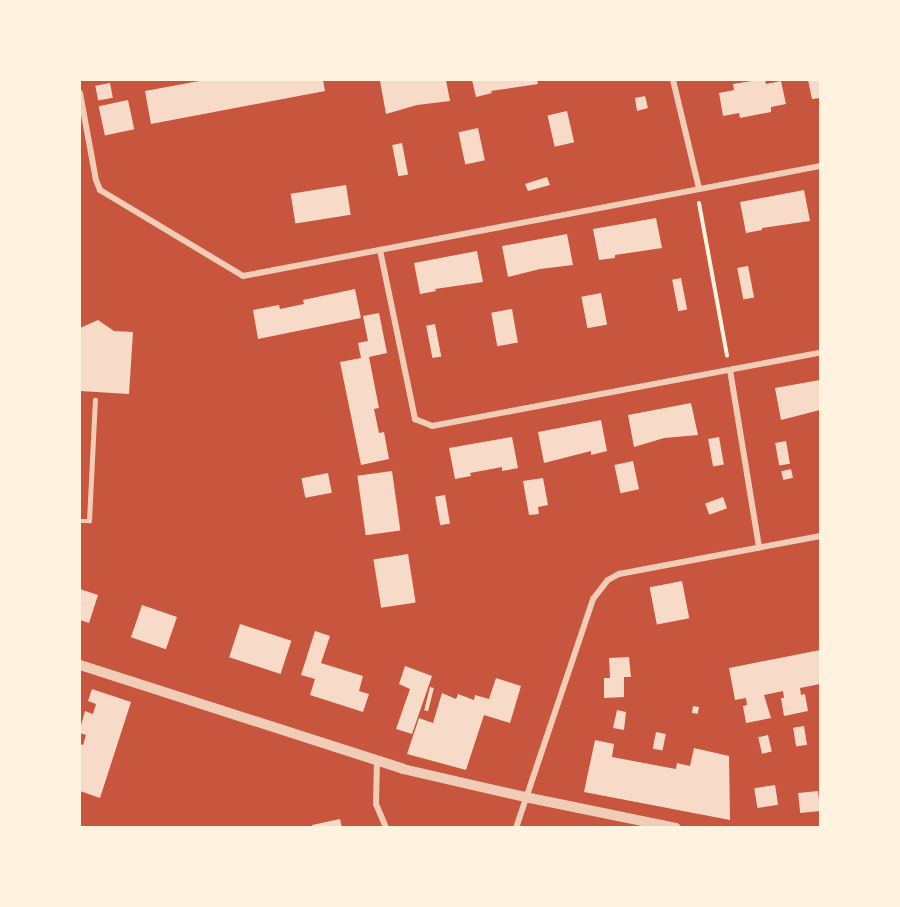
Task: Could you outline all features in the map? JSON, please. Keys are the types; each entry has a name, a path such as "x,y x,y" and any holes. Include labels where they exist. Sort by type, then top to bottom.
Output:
{"street":[{"path":"673,80 699,189"},
{"path":"80,93 96,180 100,190 243,276 820,166"},
{"path":"380,250 415,419 432,426 820,353"},
{"path":"730,370 759,548"},
{"path":"516,828 598,589 619,574 820,536"},
{"path":"80,664 403,769 676,828"},
{"path":"376,760 376,804 386,828"}],"lane":[{"path":"80,520 89,521 95,400"}],"path":[{"path":"699,189 698,211 730,370"}],"building":[{"path":"205,80 323,80 325,91 151,124 145,91"},
{"path":"446,80 450,101 417,105 386,114 380,81"},
{"path":"472,80 537,80 538,84 491,91 492,93 476,97"},
{"path":"765,80 766,84 781,81 786,104 771,107 771,112 740,118 739,113 723,116 719,93 734,90 733,84"},
{"path":"808,80 820,80 820,98 812,99"},
{"path":"110,83 113,98 98,101 95,86"},
{"path":"645,96 648,108 637,111 635,98"},
{"path":"128,100 134,129 105,136 99,106"},
{"path":"567,111 574,142 555,147 548,115"},
{"path":"478,128 485,160 465,164 458,132"},
{"path":"402,143 408,174 398,176 392,145"},
{"path":"547,177 550,185 528,191 525,184"},
{"path":"346,185 351,215 295,223 291,194"},
{"path":"804,190 810,221 762,228 762,230 746,233 740,202"},
{"path":"656,218 662,248 615,255 615,258 599,260 593,229"},
{"path":"567,234 573,265 540,269 508,277 502,246"},
{"path":"477,251 483,282 435,289 436,291 420,294 414,263"},
{"path":"748,266 754,297 743,300 737,268"},
{"path":"681,278 687,309 678,311 672,280"},
{"path":"355,289 361,318 258,339 253,310 279,305 280,309 304,304 303,300"},
{"path":"601,293 607,324 587,328 581,297"},
{"path":"512,309 518,342 497,346 491,313"},
{"path":"379,313 387,353 369,357 379,408 374,409 379,433 384,432 389,459 361,465 340,362 361,358 358,343 368,341 363,316"},
{"path":"98,320 114,331 133,332 129,394 80,391 80,328"},
{"path":"435,324 441,356 432,358 426,326"},
{"path":"820,380 820,410 781,420 775,388"},
{"path":"691,403 698,435 664,438 634,447 628,415"},
{"path":"601,420 607,451 591,455 591,451 544,463 538,432"},
{"path":"512,437 518,468 502,471 502,467 470,473 471,476 455,479 449,448"},
{"path":"719,437 724,465 713,466 708,439"},
{"path":"786,441 790,464 779,466 775,443"},
{"path":"633,461 639,489 620,493 614,465"},
{"path":"791,469 793,478 783,480 781,471"},
{"path":"392,471 400,530 366,535 357,476"},
{"path":"328,473 332,493 305,498 301,478"},
{"path":"543,478 548,505 538,507 539,514 529,515 523,481"},
{"path":"445,495 450,524 440,525 435,497"},
{"path":"723,497 727,508 709,515 705,503"},
{"path":"408,554 416,602 381,608 373,559"},
{"path":"682,581 689,618 657,625 650,587"},
{"path":"80,589 98,595 89,623 80,620"},
{"path":"142,605 177,617 166,649 131,637"},
{"path":"240,624 291,641 281,674 229,657"},
{"path":"315,631 330,636 321,663 363,676 359,691 369,694 363,712 310,695 315,679 301,675"},
{"path":"820,650 820,684 800,688 801,695 805,694 808,711 784,716 781,698 784,698 783,691 764,695 771,718 746,723 743,706 747,705 746,698 735,700 729,668"},
{"path":"629,657 631,677 624,677 624,697 604,698 604,678 610,678 609,658"},
{"path":"405,666 432,676 412,734 396,729 410,689 399,684"},
{"path":"496,678 521,686 510,723 484,715 466,770 407,754 419,718 433,723 442,693 456,699 458,694 474,700 475,695 489,699"},
{"path":"430,687 434,688 428,711 424,710"},
{"path":"92,689 131,702 100,798 80,791 80,744 83,745 86,735 80,733 80,729 85,711 93,714 96,704 88,701"},
{"path":"693,706 699,707 698,714 692,713"},
{"path":"617,710 626,712 624,730 613,728"},
{"path":"804,726 807,745 796,746 793,728"},
{"path":"656,732 666,734 663,751 653,749"},
{"path":"768,735 772,752 762,754 758,737"},
{"path":"595,740 614,744 612,757 676,769 677,763 690,766 694,748 729,756 730,820 584,792"},
{"path":"775,785 778,805 757,808 754,788"},
{"path":"818,791 820,811 800,813 798,793"},
{"path":"340,819 342,828 313,828 312,825"}]}
